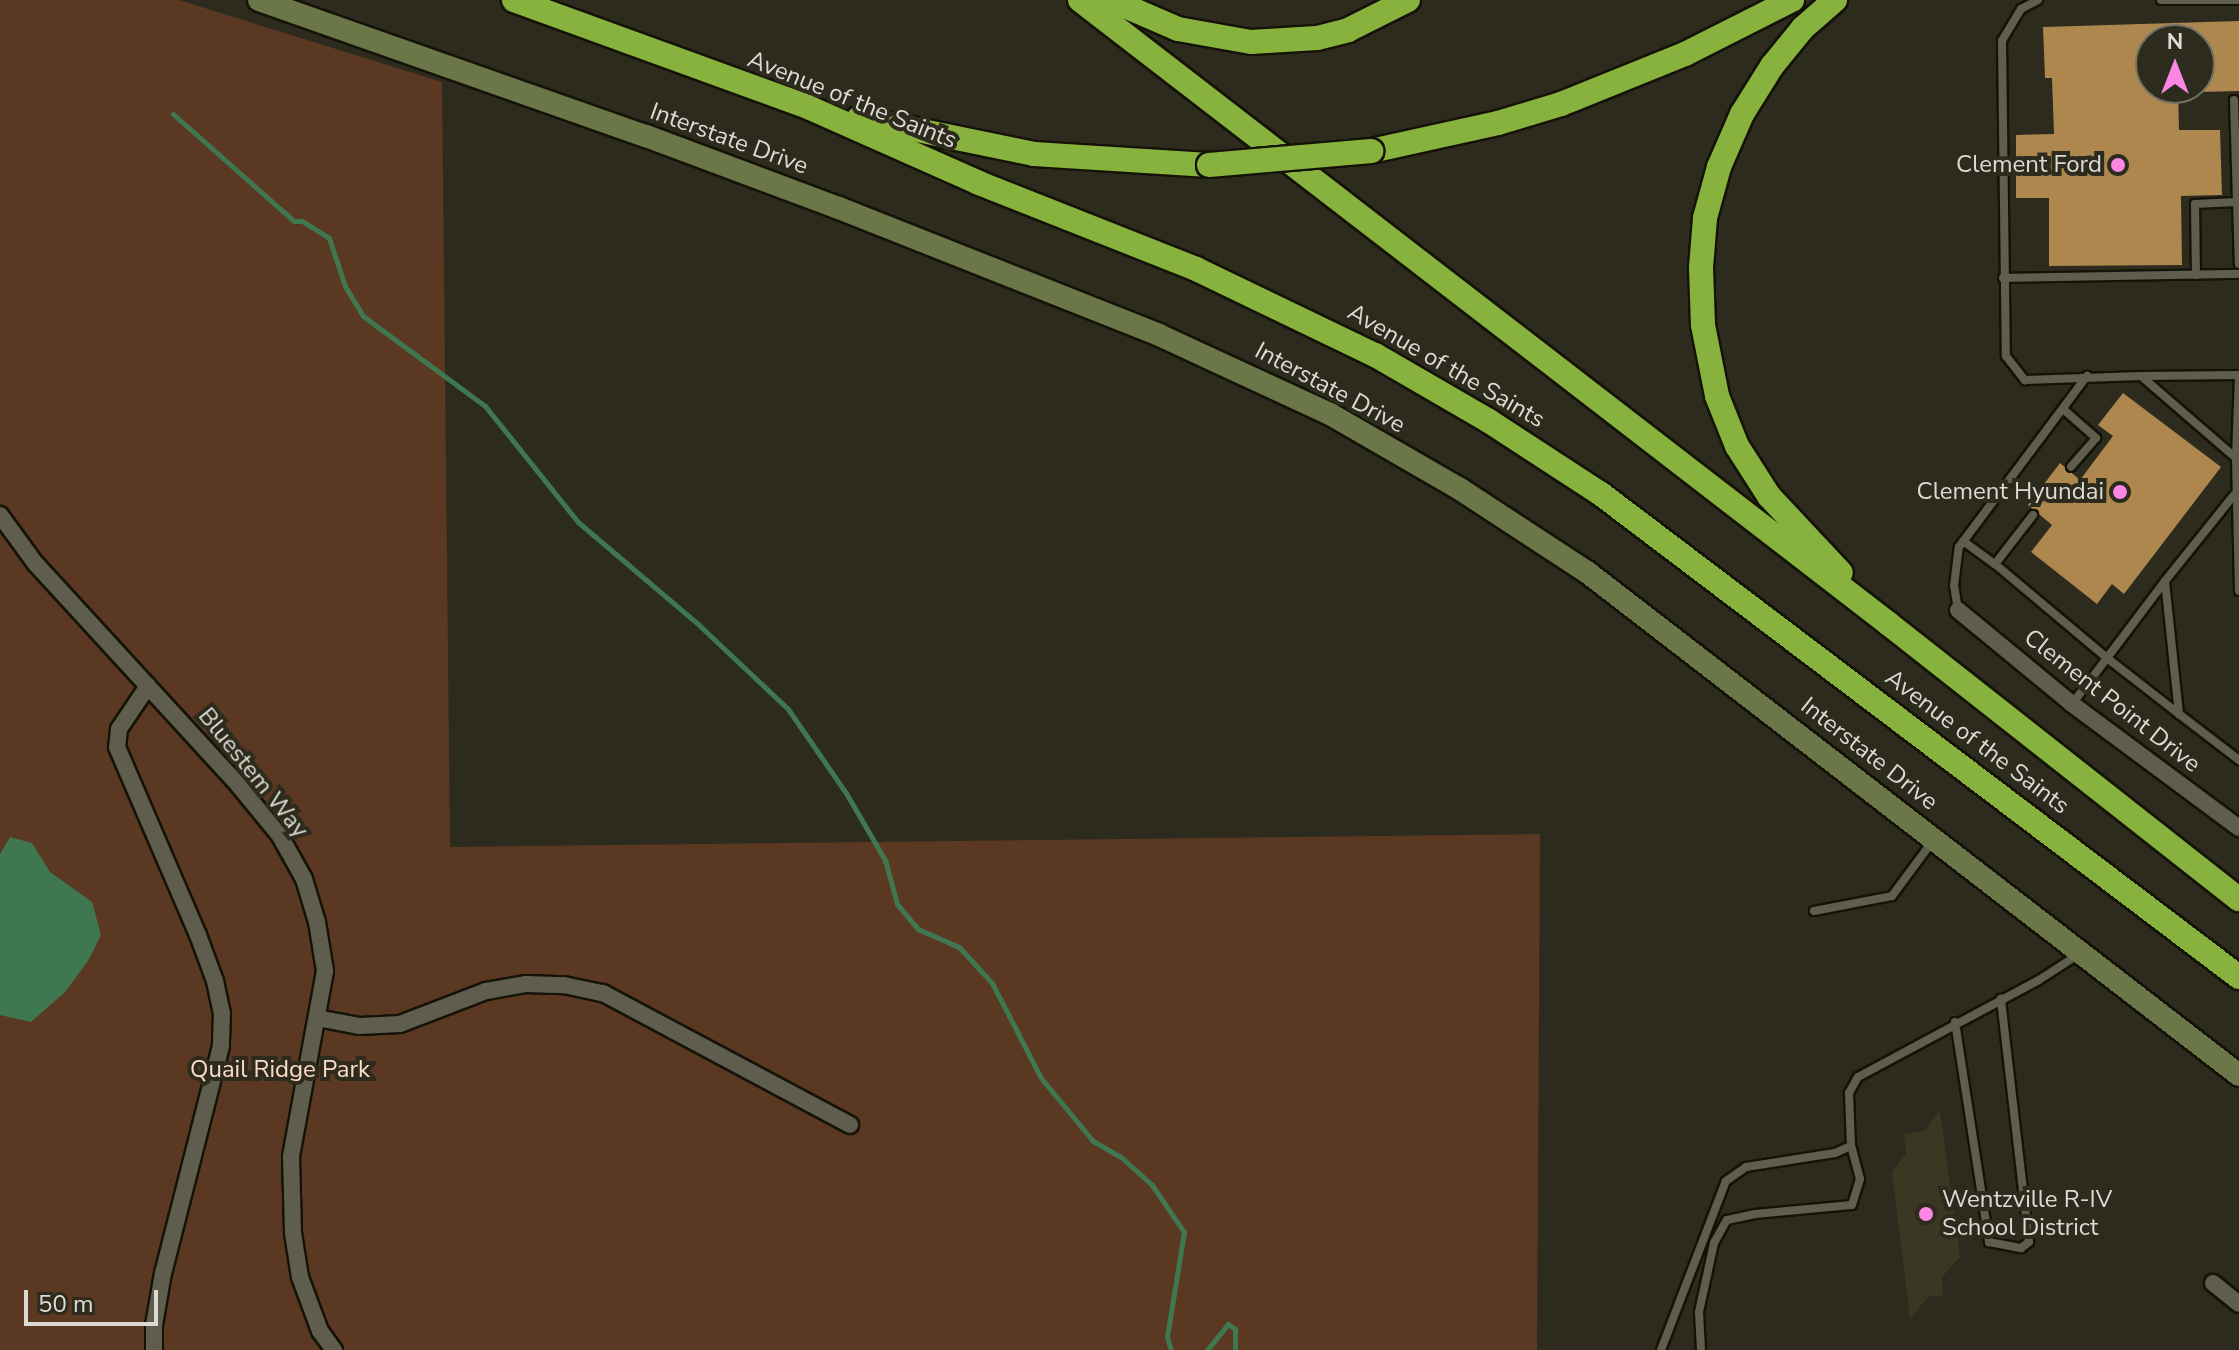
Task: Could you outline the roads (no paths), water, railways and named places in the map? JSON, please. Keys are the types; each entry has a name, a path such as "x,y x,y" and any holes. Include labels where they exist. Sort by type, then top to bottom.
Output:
{"highway":[{"name":"Avenue of the Saints","path":"514,0 810,108 979,183 1257,296 1375,355 1489,421 1601,494 2239,977"},
{"name":"Avenue of the Saints","path":"1080,0 1889,624 2239,899"},
{"path":"1111,0 1178,29 1251,42 1287,42 1348,30 1408,0"},
{"path":"810,108 1034,154 1209,165 1322,158 1371,151 1498,123 1573,99 1685,54 1792,0"},
{"path":"1835,0 1803,28 1772,66 1742,114 1719,167 1705,218 1701,268 1703,325 1717,396 1745,458 1769,496 1889,624"}],"main road":[{"name":"Interstate Drive","path":"259,0 646,136 839,208 1159,335 1290,394 1460,489 1554,549 2083,952 2239,1075"}],"street":[{"name":"Bluestem Way","path":"0,515 35,563 280,836 304,879 317,922 325,971 291,1156 290,1185 300,1277 320,1331 334,1350"},
{"name":"Clement Point Drive","path":"1958,610 2072,704 2239,828"},
{"path":"148,686 119,729 117,747 198,935 215,981 222,1013 221,1046 163,1273 154,1325 154,1350"},
{"path":"317,1018 360,1026 400,1024 486,991 526,984 564,985 603,993 850,1125"},
{"path":"2213,1283 2239,1304"}],"lane":[{"path":"2038,0 2021,9 2002,41 2006,356 2025,380 2087,376 2239,376 2235,495 2239,591"},
{"path":"2161,0 2237,0"},
{"path":"2234,100 2239,264"},
{"path":"2196,275 2195,204 2237,202"},
{"path":"2003,278 2239,274"},
{"path":"1958,610 1954,586 1959,547 2087,376"},
{"path":"2141,376 2236,458"},
{"path":"2063,409 2096,438 2071,467"},
{"path":"2072,704 2235,495"},
{"path":"1995,564 2033,515"},
{"path":"1963,541 2239,760"},
{"path":"2165,581 2179,714"},
{"path":"1814,911 1892,896 1935,839"},
{"path":"1701,1350 1699,1312 1714,1243 1727,1220 1755,1214 1852,1205 1860,1179 1851,1146 1849,1093 1858,1077 2083,952"},
{"path":"1955,1022 1989,1242 2021,1248 2029,1242 2001,999"},
{"path":"1661,1350 1726,1181 1746,1167 1835,1153 1851,1146"}],"waterway":[{"path":"173,114 294,221 302,221 329,238 345,286 363,316 485,406 578,522 700,626 788,709 846,793 885,860 897,904 918,929 959,947 992,983 1041,1078 1093,1141 1121,1157 1152,1185 1184,1232 1167,1337 1171,1350"},
{"path":"1207,1350 1228,1324 1235,1329 1235,1350"}],"place":[{"name":"Clement Ford","path":"2118,165"},
{"name":"Clement Hyundai","path":"2120,492"},
{"name":"Wentzville R-IV School District","path":"1926,1214"}],"park label":[{"name":"Quail Ridge Park","path":"280,1070"}]}
